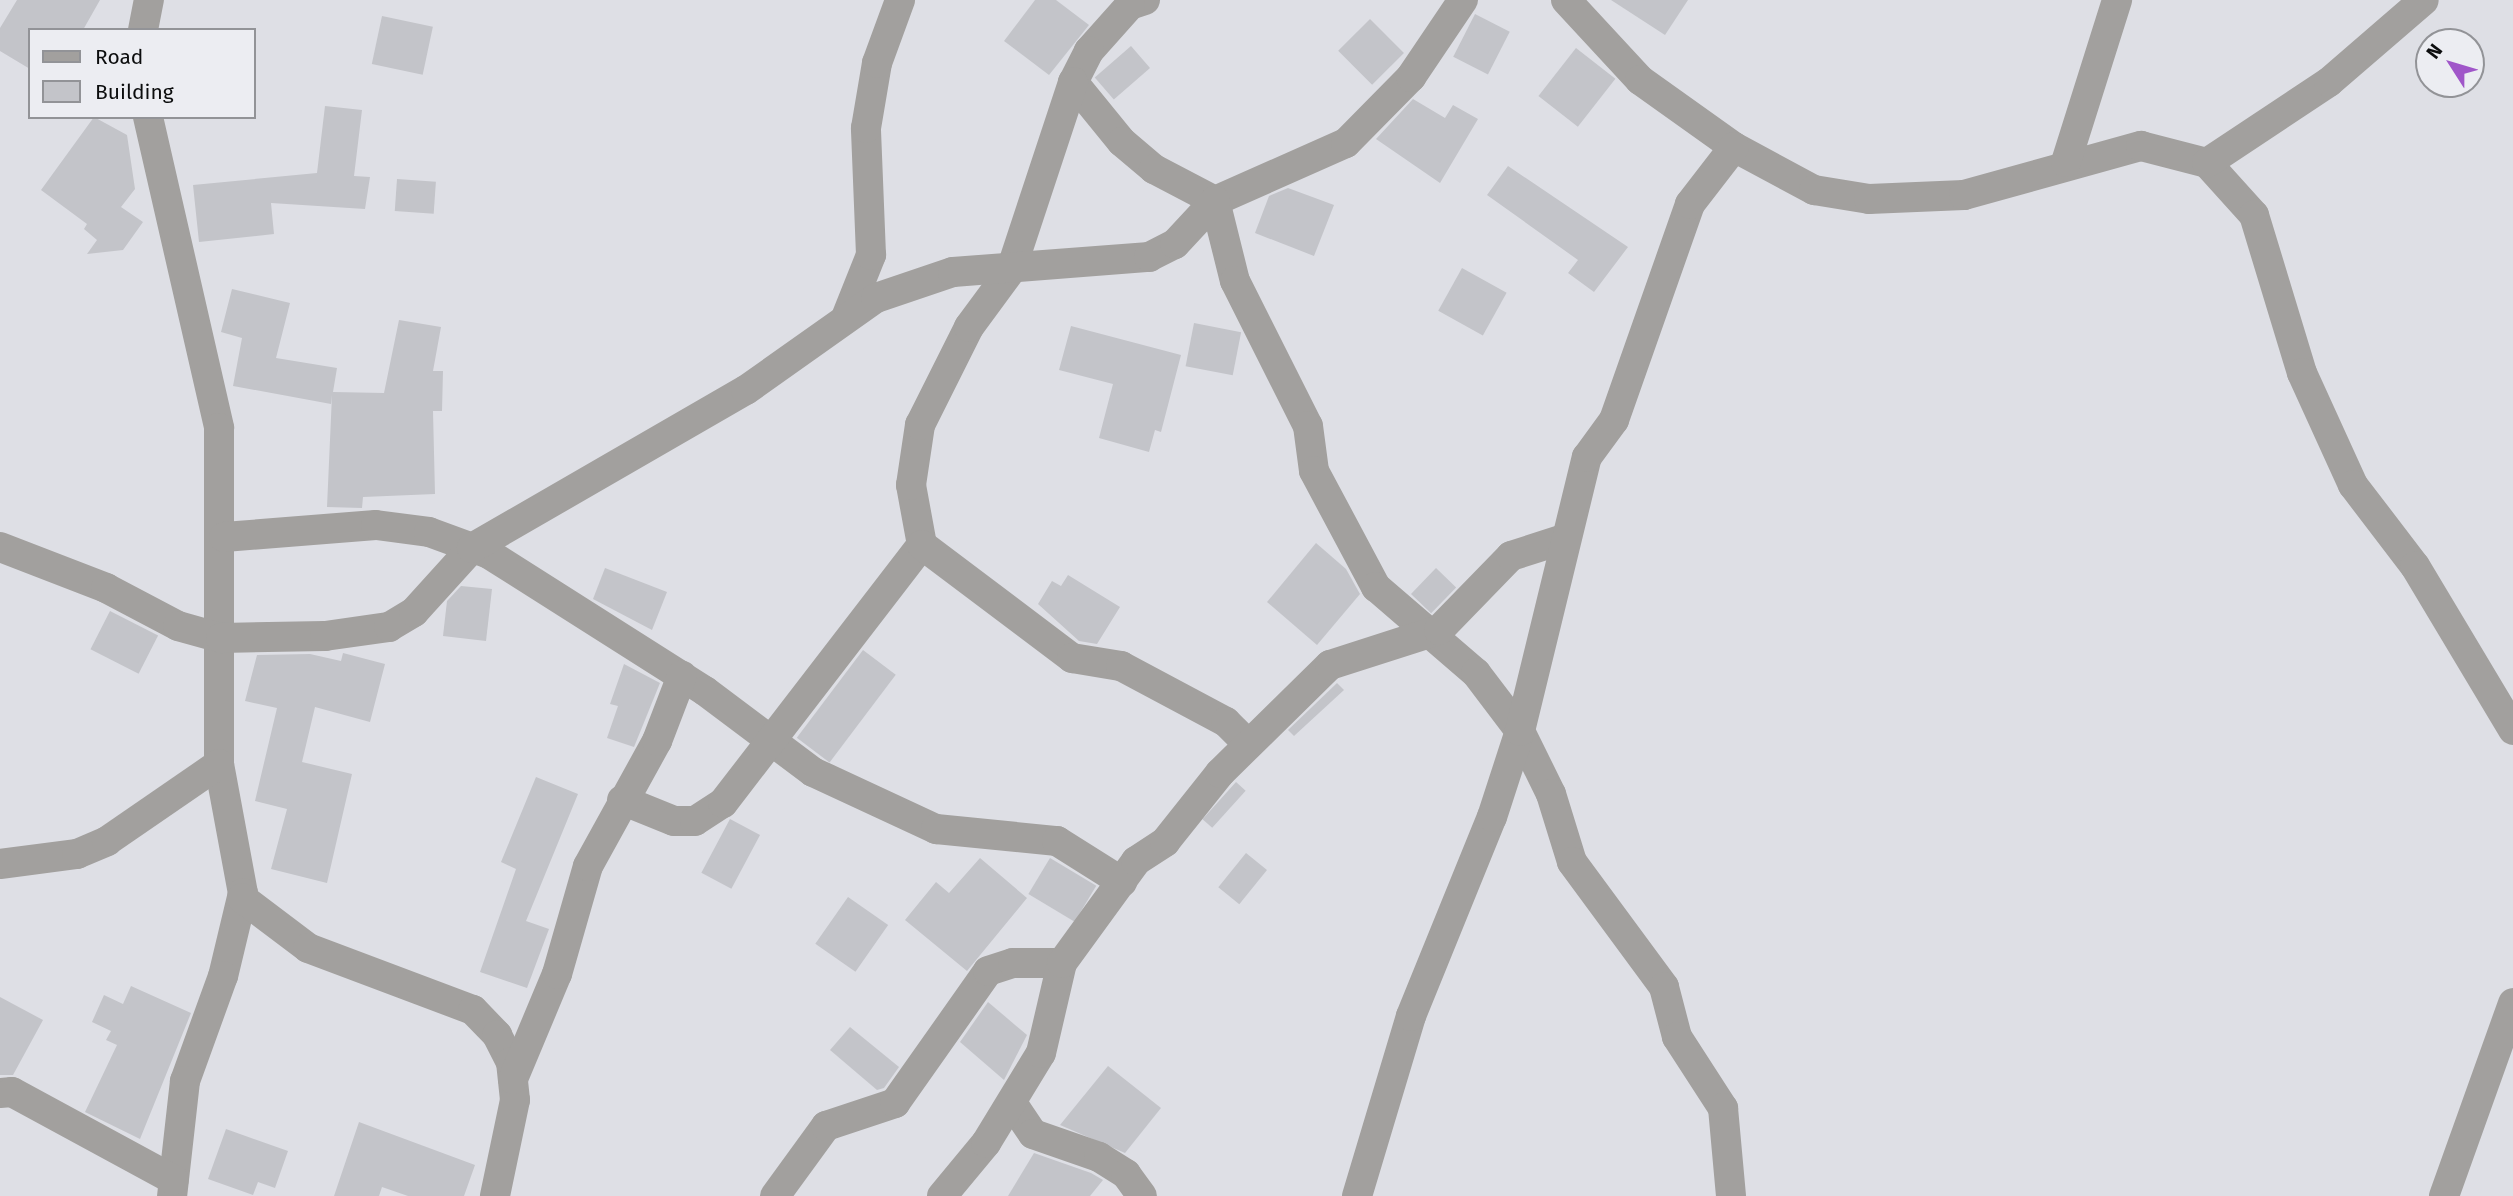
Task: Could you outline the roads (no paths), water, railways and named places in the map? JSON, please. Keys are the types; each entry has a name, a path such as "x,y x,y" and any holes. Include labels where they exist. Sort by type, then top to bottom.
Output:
{"street":[{"path":"143,28 149,0"},
{"path":"847,316 871,255 866,128 877,63 900,0"},
{"path":"1145,0 1130,5 1089,51 1073,82 1010,270 963,337 920,425 911,485 922,545 1072,658 1121,666 1226,722 1248,744"},
{"path":"0,547 106,588 178,626 221,638 325,636 389,627 414,612 472,548 746,390 876,298 953,272 1010,270 1149,257 1175,244 1215,201 1346,143 1411,77 1462,0"},
{"path":"1566,0 1640,80 1734,147 1814,190 1869,199 1964,195 2066,162 2141,146 2207,163 2254,215 2302,373 2353,485 2415,566 2513,730"},
{"path":"2066,162 2117,0"},
{"path":"2207,163 2329,82 2424,0"},
{"path":"1073,82 1133,151 1215,201 1236,281 1308,426 1314,471 1376,587 1424,635 1476,673 1520,731 1551,794 1572,862 1664,987 1676,1037 1723,1108 1731,1196"},
{"path":"0,1093 12,1092 173,1188 185,1082 223,976 242,898 219,764 224,537 219,428 148,119"},
{"path":"1357,1196 1411,1016 1492,817 1520,731 1564,539 1580,503 1587,457 1614,419 1689,204 1734,147"},
{"path":"224,537 376,525 429,532 472,548 682,676 771,745 916,824 1057,841 1122,883"},
{"path":"942,1196 1012,1103 1041,1053 1062,963 1122,883 1248,744 1330,665 1439,629 1511,556 1564,539"},
{"path":"622,800 674,821 695,821 723,803 771,745 922,545"},
{"path":"495,1196 509,1150 513,1079 557,974 588,866 622,800 657,741 682,676"},
{"path":"0,864 77,855 107,841 219,764"},
{"path":"242,898 308,948 473,1010 497,1035 513,1079"},
{"path":"775,1196 826,1126 895,1103 988,971 1013,963 1062,963"},
{"path":"2444,1196 2513,1003"},
{"path":"1012,1103 1033,1134 1098,1157 1126,1174 1142,1196"}]}
